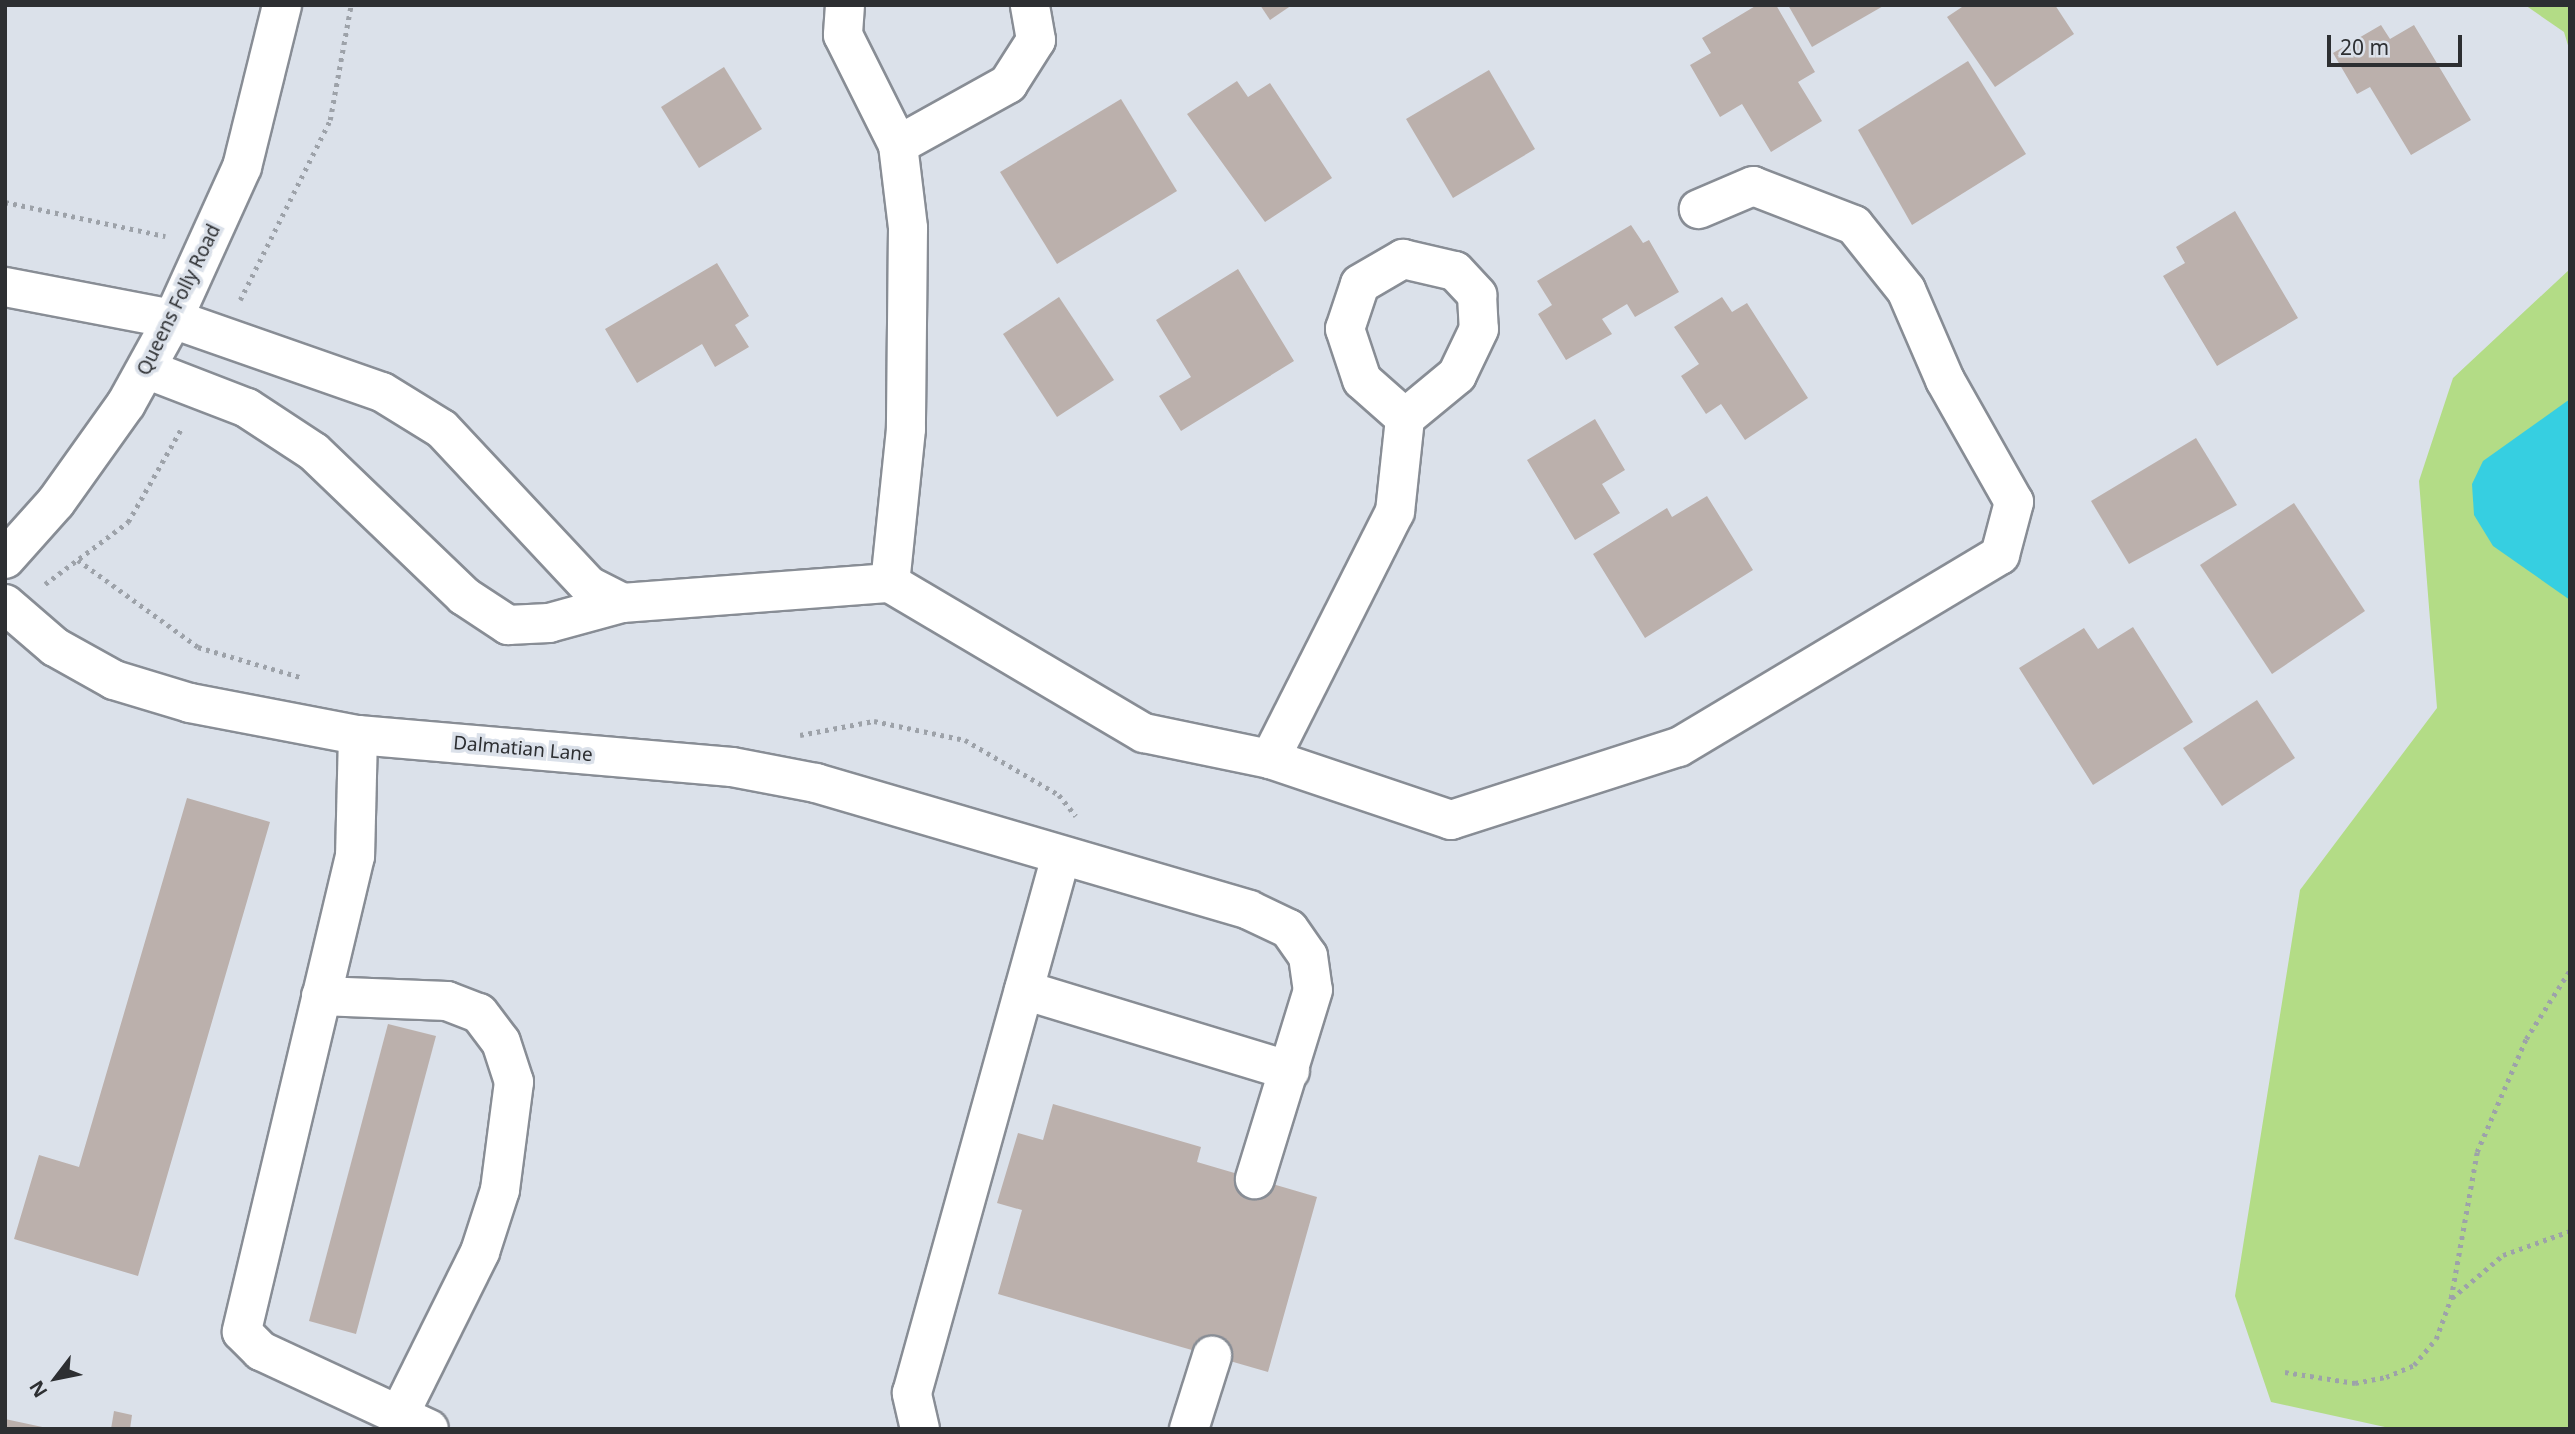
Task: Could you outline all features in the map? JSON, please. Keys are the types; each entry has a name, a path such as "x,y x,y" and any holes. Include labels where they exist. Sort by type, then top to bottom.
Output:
{"street":[{"name":"Queens Folly Road","path":"5,559 56,502 146,369 173,319 242,167 282,5"},
{"path":"845,5 843,35 898,145 911,309 890,583"},
{"path":"898,145 1008,84 1036,40 1030,5"},
{"path":"146,369 247,408 314,452 464,596 508,625 549,623 622,603 890,583 1144,733 1270,760 1451,820 1679,747 2000,555 2014,502 1945,380 1906,290 1854,225 1753,186 1699,209"},
{"path":"5,287 173,319 382,392 442,429 589,586 622,603"},
{"path":"1270,760 1395,512 1405,418"},
{"name":"Dalmatian Lane","path":"5,604 55,647 114,680 190,704 358,735 732,767 816,783 1249,910 1289,929 1308,957 1313,990 1255,1179"},
{"path":"321,996 447,1001 479,1013 501,1042 514,1082 500,1190 484,1239 414,1421 261,1351 242,1332 321,996 355,856 358,735"},
{"path":"920,1429 912,1393 1061,856"},
{"path":"1024,990 1290,1071"},
{"path":"1189,1429 1212,1356"}],"path":[{"path":"5,202 207,245 260,260"},
{"path":"2285,1371 2355,1383 2414,1365 2436,1339 2451,1298 2477,1152 2526,1039 2570,970"},
{"path":"2451,1298 2475,1272 2503,1255 2570,1231"}],"green space":[{"path":"2525,5 2570,5 2570,52 2564,32"},
{"path":"2570,269 2570,1429 2394,1429 2271,1402 2235,1296 2300,890 2437,708 2419,481 2453,378"}],"water":[{"path":"2570,399 2570,600 2493,546 2474,515 2472,484 2483,461"}],"building":[{"path":"1260,5 1292,5 1270,20"},
{"path":"1757,5 1776,5 1815,72 1798,82 1822,121 1771,152 1742,104 1720,117 1690,65 1711,53 1702,38"},
{"path":"1788,5 1885,5 1812,47"},
{"path":"1965,5 2055,5 2074,34 1995,87 1947,17"},
{"path":"2381,25 2390,39 2414,25 2471,120 2411,155 2370,87 2357,94 2333,53"},
{"path":"1968,61 2026,154 1912,225 1858,130"},
{"path":"724,67 762,129 699,168 661,107"},
{"path":"1489,70 1535,149 1453,198 1406,119"},
{"path":"1237,81 1248,97 1270,83 1332,178 1265,222 1187,114"},
{"path":"1121,99 1177,191 1057,264 1000,172"},
{"path":"2235,211 2298,318 2217,366 2163,276 2185,263 2176,247"},
{"path":"1631,225 1643,243 1649,240 1679,292 1635,317 1627,304 1602,319 1612,334 1566,360 1538,314 1552,305 1537,281"},
{"path":"717,263 749,316 735,325 749,347 715,367 702,344 637,383 605,329"},
{"path":"1238,269 1294,361 1181,431 1159,396 1191,377 1156,320"},
{"path":"1059,297 1114,380 1057,417 1003,334"},
{"path":"1722,297 1732,312 1747,303 1808,398 1745,440 1721,404 1706,414 1681,376 1699,364 1674,327"},
{"path":"1595,419 1625,470 1602,484 1620,513 1575,540 1527,460"},
{"path":"2196,438 2237,505 2129,564 2091,501"},
{"path":"1707,496 1753,570 1645,638 1593,554 1667,508 1672,517"},
{"path":"2294,503 2365,611 2272,674 2200,565"},
{"path":"2133,627 2193,722 2093,785 2019,668 2084,628 2098,649"},
{"path":"2257,700 2295,758 2222,806 2183,748"},
{"path":"187,798 270,822 138,1276 14,1239 39,1155 79,1167"},
{"path":"388,1024 436,1036 356,1334 309,1321"},
{"path":"1053,1104 1201,1147 1197,1162 1317,1197 1268,1372 998,1294 1022,1210 997,1203 1018,1133 1043,1140"},
{"path":"114,1411 132,1415 130,1429 111,1429"},
{"path":"5,1419 47,1428 47,1429 5,1429"}]}
